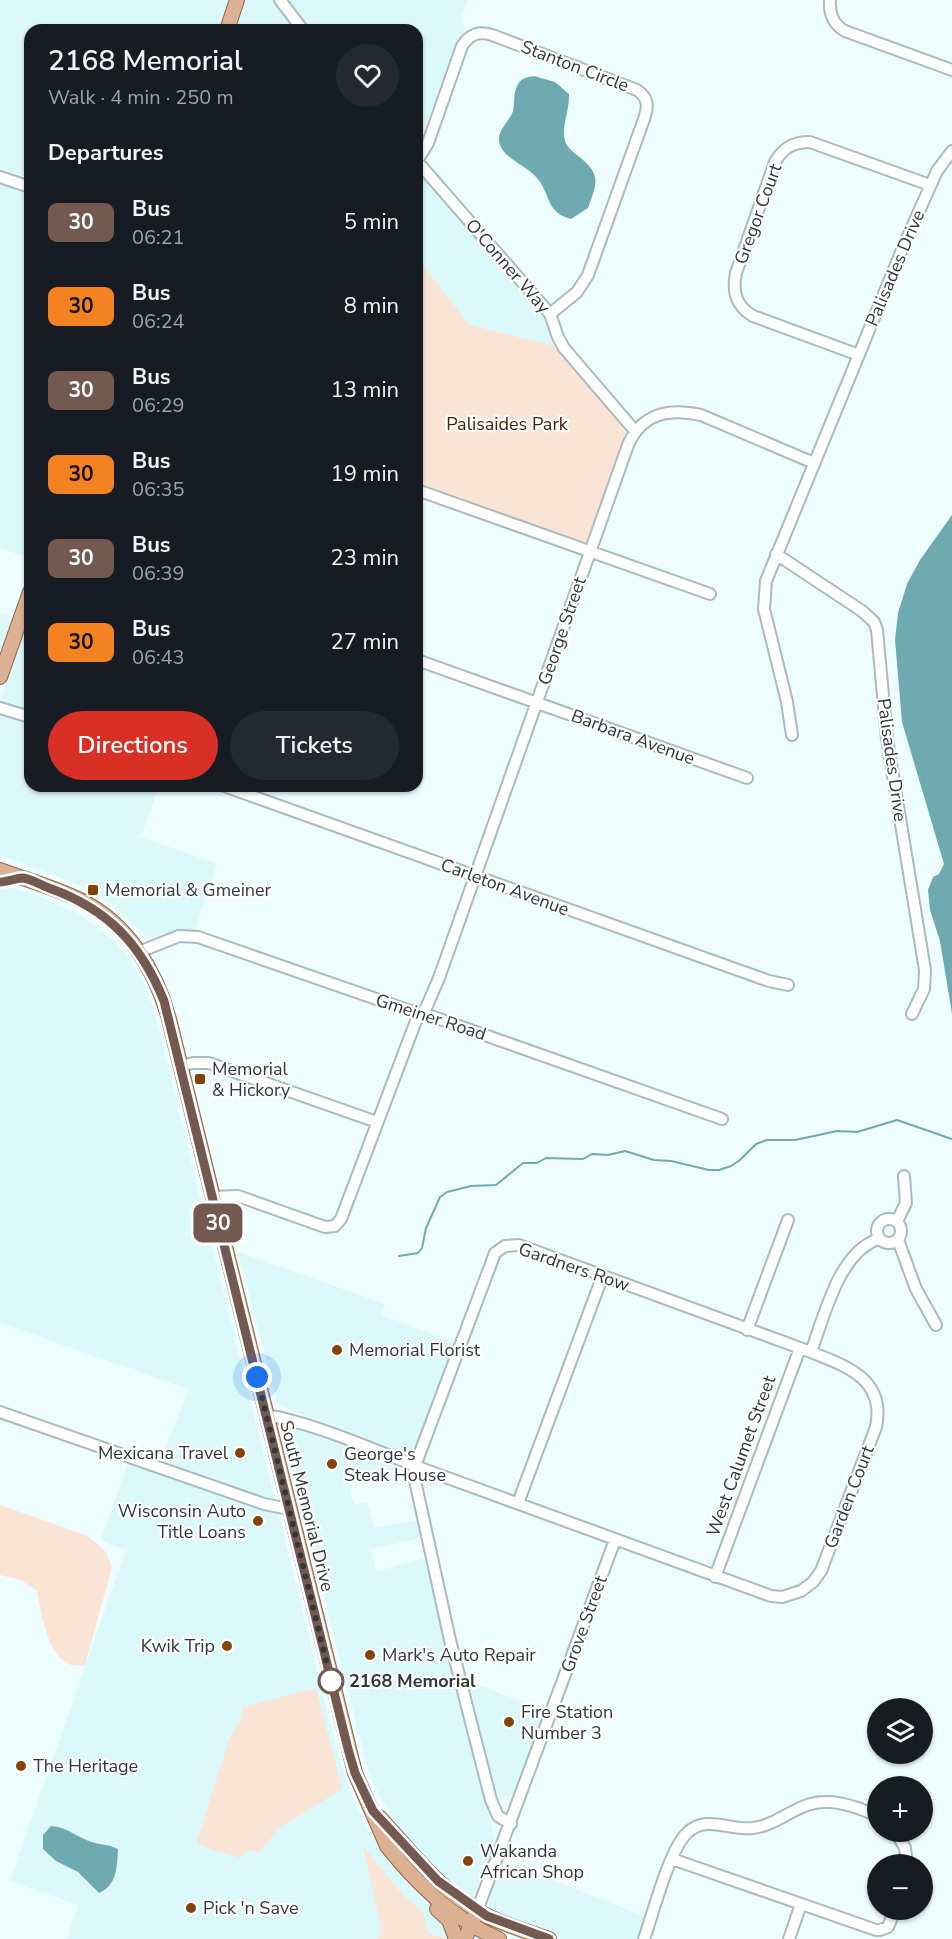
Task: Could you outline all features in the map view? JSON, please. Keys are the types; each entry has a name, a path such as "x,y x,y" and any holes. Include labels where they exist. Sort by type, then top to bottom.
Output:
{"main road":[{"path":"229,24 237,0"},
{"path":"0,677 24,609"},
{"name":"South Memorial Drive","path":"0,870 82,901 111,921 139,952 157,984 164,1001 355,1773 387,1846 405,1868 434,1897 471,1925 499,1939"},
{"name":"South Memorial Drive","path":"373,1811 438,1881 477,1911 549,1939"},
{"path":"405,1868 420,1894 449,1920 456,1939"},
{"path":"465,1939 477,1911"}],"street":[{"path":"280,0 298,24"},
{"path":"830,0 831,17 845,32 952,70"},
{"name":"Stanton Circle","path":"423,151 428,143 462,46 466,39 476,33 492,35 638,90 643,94 647,103 646,113 588,275 577,292 550,314"},
{"name":"Gregor Court","path":"859,355 753,316 738,301 734,288 736,273 775,162 783,150 789,146 810,142 930,185"},
{"name":"Palisades Drive","path":"792,735 787,702 764,609 766,581 930,185 952,151"},
{"name":"O'Conner Way","path":"423,168 550,314 564,348 635,431"},
{"path":"0,177 24,185"},
{"path":"635,431 643,423 660,414 688,412 711,419 814,464"},
{"name":"George Street","path":"212,1197 238,1196 325,1227 335,1226 342,1219 411,1034 432,996 635,431"},
{"path":"423,492 710,594"},
{"name":"Palisades Drive","path":"776,554 862,611 874,622 880,638 887,739 925,979 924,989 912,1014"},
{"name":"Barbara Avenue","path":"423,662 747,778"},
{"path":"0,708 24,715"},
{"name":"Carleton Avenue","path":"241,792 769,981 788,985"},
{"name":"Gmeiner Road","path":"139,952 178,936 198,937 722,1119"},
{"path":"180,1066 209,1063 377,1122"},
{"path":"897,1221 906,1203 904,1176"},
{"path":"898,1240 886,1243 879,1239 876,1231 882,1221 889,1218 897,1221 901,1228 898,1240 916,1289 936,1325"},
{"path":"747,1330 788,1220"},
{"name":"West Calumet Street","path":"715,1577 806,1350 838,1280 858,1253 879,1239"},
{"name":"Gardners Row","path":"415,1466 492,1259 499,1250 512,1244 806,1350"},
{"path":"518,1503 603,1275"},
{"name":"Garden Court","path":"715,1577 760,1594 777,1597 801,1591 813,1582 821,1571 876,1426 878,1411 871,1389 858,1373 806,1350"},
{"path":"0,1412 264,1504 289,1509"},
{"path":"266,1415 300,1423 715,1577"},
{"path":"415,1466 416,1490 424,1526 450,1640 491,1800 498,1816 511,1824"},
{"name":"Grove Street","path":"477,1911 615,1539"},
{"path":"644,1939 672,1859 687,1832 704,1824 719,1824 739,1829 755,1828 777,1821 801,1806 827,1802 842,1804 867,1812"},
{"path":"672,1859 880,1930 888,1927 891,1920"},
{"path":"789,1939 801,1904"}],"shaded area":[{"path":"0,0 231,0 222,24 24,24 24,176 0,168"},
{"path":"245,0 468,0 461,19 465,30 456,43 423,134 423,24 236,24"},
{"path":"423,178 545,319 555,346 470,325 423,266"},
{"path":"0,184 24,193 24,556 0,548"},
{"path":"0,612 15,617 0,650"},
{"path":"24,630 24,792 157,792 141,837 217,864 195,930 182,929 148,938 111,904 91,891 0,855 0,701"},
{"path":"0,887 13,888 36,895 79,914 113,940 141,977 152,1004 346,1780 365,1824 419,1897 443,1917 453,1939 67,1939 78,1905 10,1881 126,1550 101,1540 128,1462 157,1472 188,1389 0,1323"},
{"path":"238,1252 385,1304 381,1315 459,1344 416,1449 408,1453 404,1452 278,1405"},
{"path":"290,1427 400,1467 401,1470 348,1483 354,1505 367,1502 374,1528 418,1520 422,1538 371,1549 376,1572 427,1557 495,1841 473,1898 468,1898 447,1883 410,1845 383,1802 369,1774 284,1436 285,1430"},
{"path":"475,1684 545,1710 513,1795 501,1797 495,1790 467,1689 473,1688"},
{"path":"502,1861 647,1917 640,1939 561,1939 491,1912 488,1903"}],"green space":[{"name":"Palisaides Park","path":"423,266 470,325 555,346 622,425 625,433 624,440 591,536 587,541 581,541 423,485"},
{"path":"0,1505 88,1536 106,1552 112,1567 85,1665 73,1665 63,1660 55,1651 45,1627 37,1591 21,1580 0,1575"},
{"path":"316,1688 342,1789 279,1828 259,1853 249,1850 240,1858 201,1846 197,1841 231,1734 241,1719 243,1707"},
{"path":"363,1846 402,1894 423,1912 428,1933 445,1939 378,1939 381,1928"}],"water":[{"path":"534,76 555,82 569,94 564,130 565,141 594,173 594,191 588,208 571,219 557,212 537,178 506,154 500,145 499,135 513,111 516,87 523,79"},
{"path":"952,515 952,1014 940,941 930,910 928,890 933,877 939,874 944,864 902,722 895,640 898,613 907,584 920,560"},
{"path":"51,1826 89,1841 118,1849 115,1875 105,1890 99,1893 78,1872 56,1861 43,1849 43,1835"}],"waterway":[{"path":"399,1256 418,1253 422,1248 426,1228 440,1197 447,1192 471,1186 496,1185 523,1163 537,1163 546,1158 583,1159 592,1154 608,1155 625,1151 654,1160 719,1170 731,1166 756,1144 767,1140 795,1140 837,1131 857,1132 897,1120 952,1139"}],"bus line":[{"name":"30","path":"0,882 22,878 63,893 96,909 120,929 139,952 164,1001 348,1749 355,1773 370,1806 424,1868 468,1905 498,1921 549,1939"}],"place":[{"name":"Memorial & Gmeiner","path":"93,890"},
{"name":"Memorial & Hickory","path":"200,1079"},
{"name":"Memorial Florist","path":"337,1350"},
{"name":"Mexicana Travel","path":"240,1453"},
{"name":"George's Steak House","path":"332,1464"},
{"name":"Wisconsin Auto Title Loans","path":"258,1521"},
{"name":"Kwik Trip","path":"227,1646"},
{"name":"Mark's Auto Repair","path":"370,1655"},
{"name":"2168 Memorial","path":"331,1681"},
{"name":"Fire Station Number 3","path":"509,1722"},
{"name":"The Heritage","path":"21,1766"},
{"name":"Wakanda African Shop","path":"468,1861"},
{"name":"Pick 'n Save","path":"191,1908"}],"route":[{"path":"257,1377 331,1681"}]}
